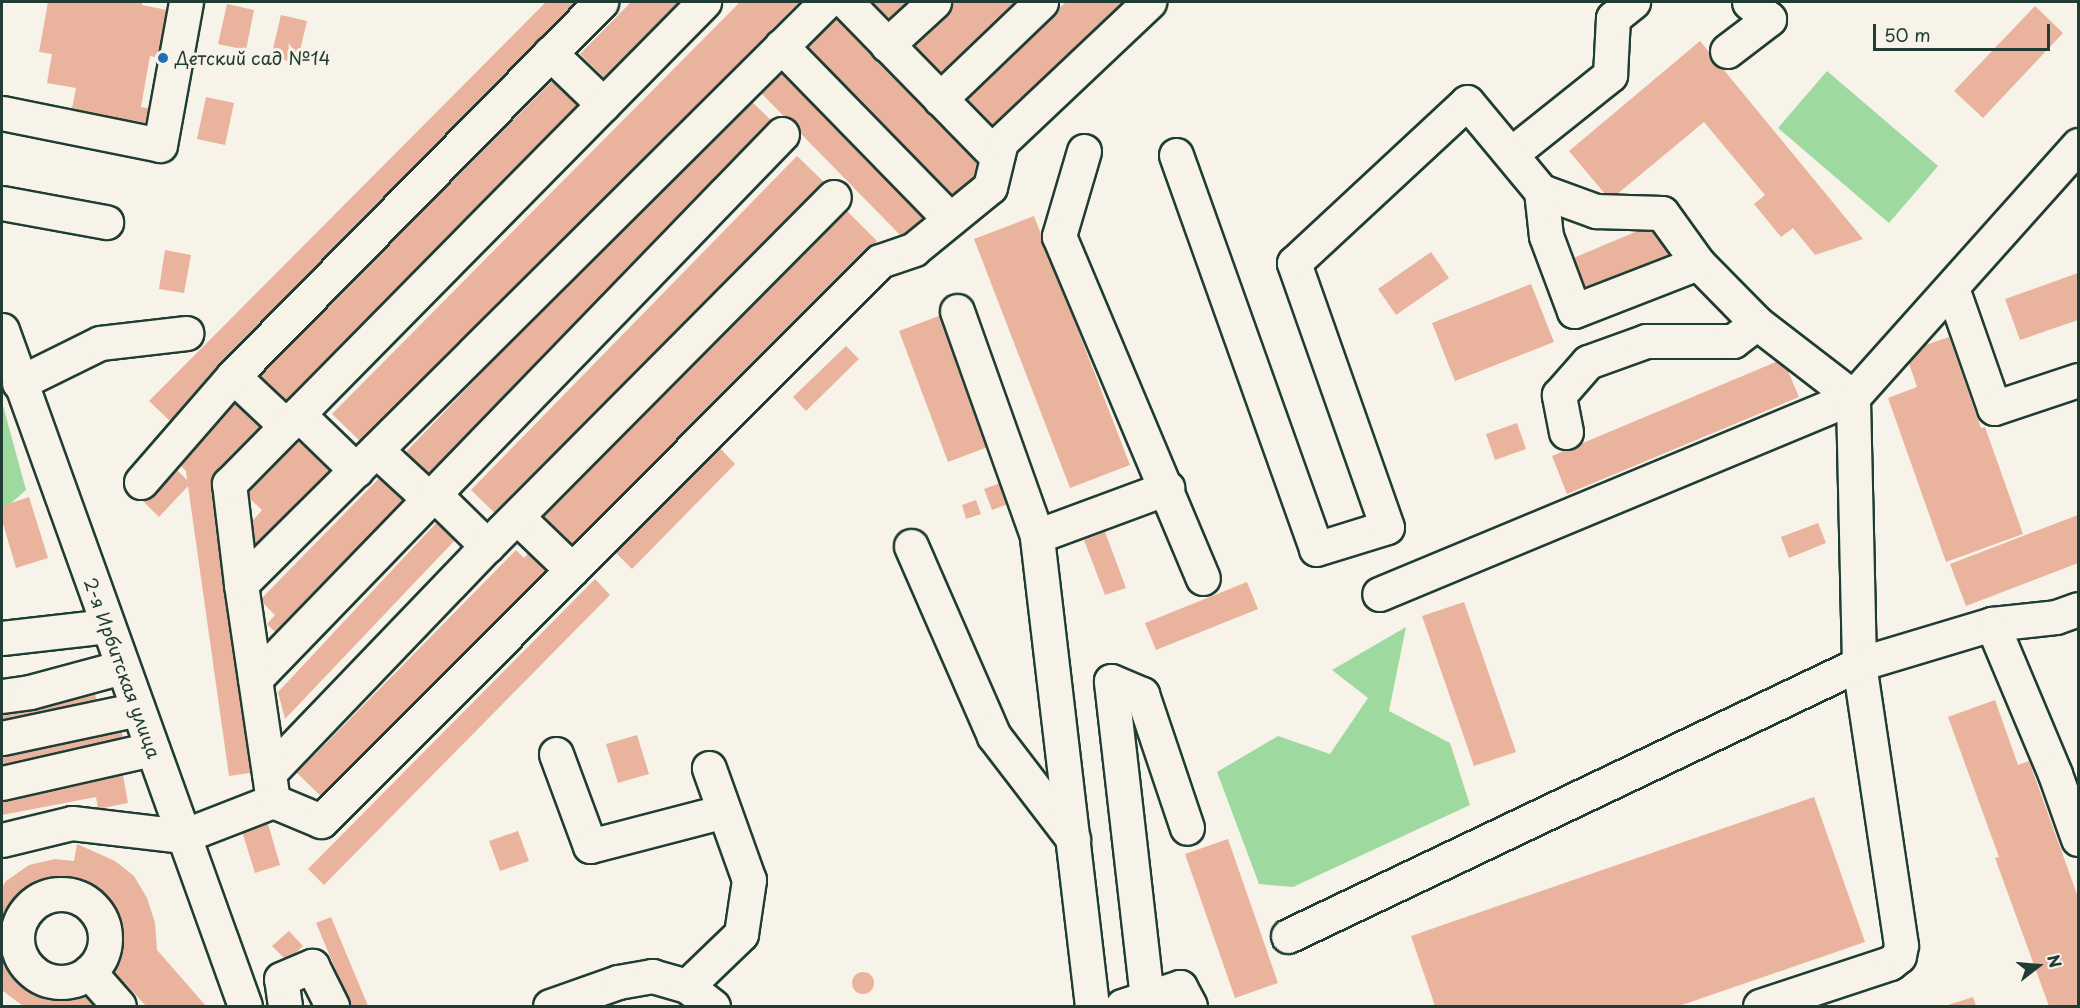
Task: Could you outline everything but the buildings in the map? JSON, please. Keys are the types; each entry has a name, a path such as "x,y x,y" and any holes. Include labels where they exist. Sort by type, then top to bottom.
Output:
{"street":[{"path":"2,113 160,145 186,2"},
{"path":"141,482 233,376 601,2"},
{"path":"704,2 229,484 241,584 271,787 321,821 880,261 914,249 990,187 1001,142 1149,2"},
{"path":"241,584 826,2"},
{"path":"846,2 997,157"},
{"path":"888,45 934,2"},
{"path":"940,99 1041,2"},
{"path":"1511,154 1610,75 1613,18 1633,2"},
{"path":"1727,51 1768,20 1749,2"},
{"path":"781,46 950,219"},
{"path":"550,54 603,104"},
{"path":"1176,155 1316,549 1387,527 1294,263 1467,102 1541,191 1596,211 1662,213 1698,264 1757,323 1853,397"},
{"path":"255,679 782,134"},
{"path":"1379,594 1853,397 2079,145"},
{"path":"1084,151 1059,236 1203,578"},
{"path":"1541,191 1546,236 1574,311 1698,264"},
{"path":"2,840 72,823 183,836 271,787 487,546 834,197"},
{"path":"2,203 106,222"},
{"path":"1952,288 1994,408 2079,380"},
{"path":"957,311 1037,536 1092,1006"},
{"path":"1566,432 1559,395 1588,362 1646,342 1733,341 1757,323"},
{"name":"2-я Ирбитская улица","path":"2,330 19,383 244,1006"},
{"path":"19,383 100,343 186,333"},
{"path":"233,376 292,420 431,496 487,546"},
{"path":"1760,1006 1890,963 1899,956 1901,945 1859,664 1853,397"},
{"path":"1037,536 1167,488"},
{"path":"517,517 572,570"},
{"path":"911,546 994,736 1073,839"},
{"path":"1288,936 1859,664 1992,624 2056,617 2079,609"},
{"path":"1992,624 2055,774 2079,840"},
{"path":"2,638 107,626"},
{"path":"2,696 30,692 122,667"},
{"path":"1187,828 1142,694 1111,681 1134,1002 1180,987 1190,1006"},
{"path":"2,738 138,710"},
{"path":"2,783 152,749"},
{"path":"556,754 590,846 724,811"},
{"path":"687,986 741,934 749,880 709,768"},
{"path":"285,1006 281,979 312,966 332,1006"},
{"path":"89,972 119,1006"},
{"path":"550,1006 618,982 652,976 687,986 713,1006"}],"green space":[{"path":"1827,71 1938,166 1889,223 1778,128"},
{"path":"2,402 26,490 2,511"},
{"path":"1406,627 1389,711 1450,743 1470,805 1293,887 1259,884 1217,772 1278,736 1330,754 1368,698 1332,670"}],"place":[{"name":"Детский сад №14","path":"163,58"}]}
